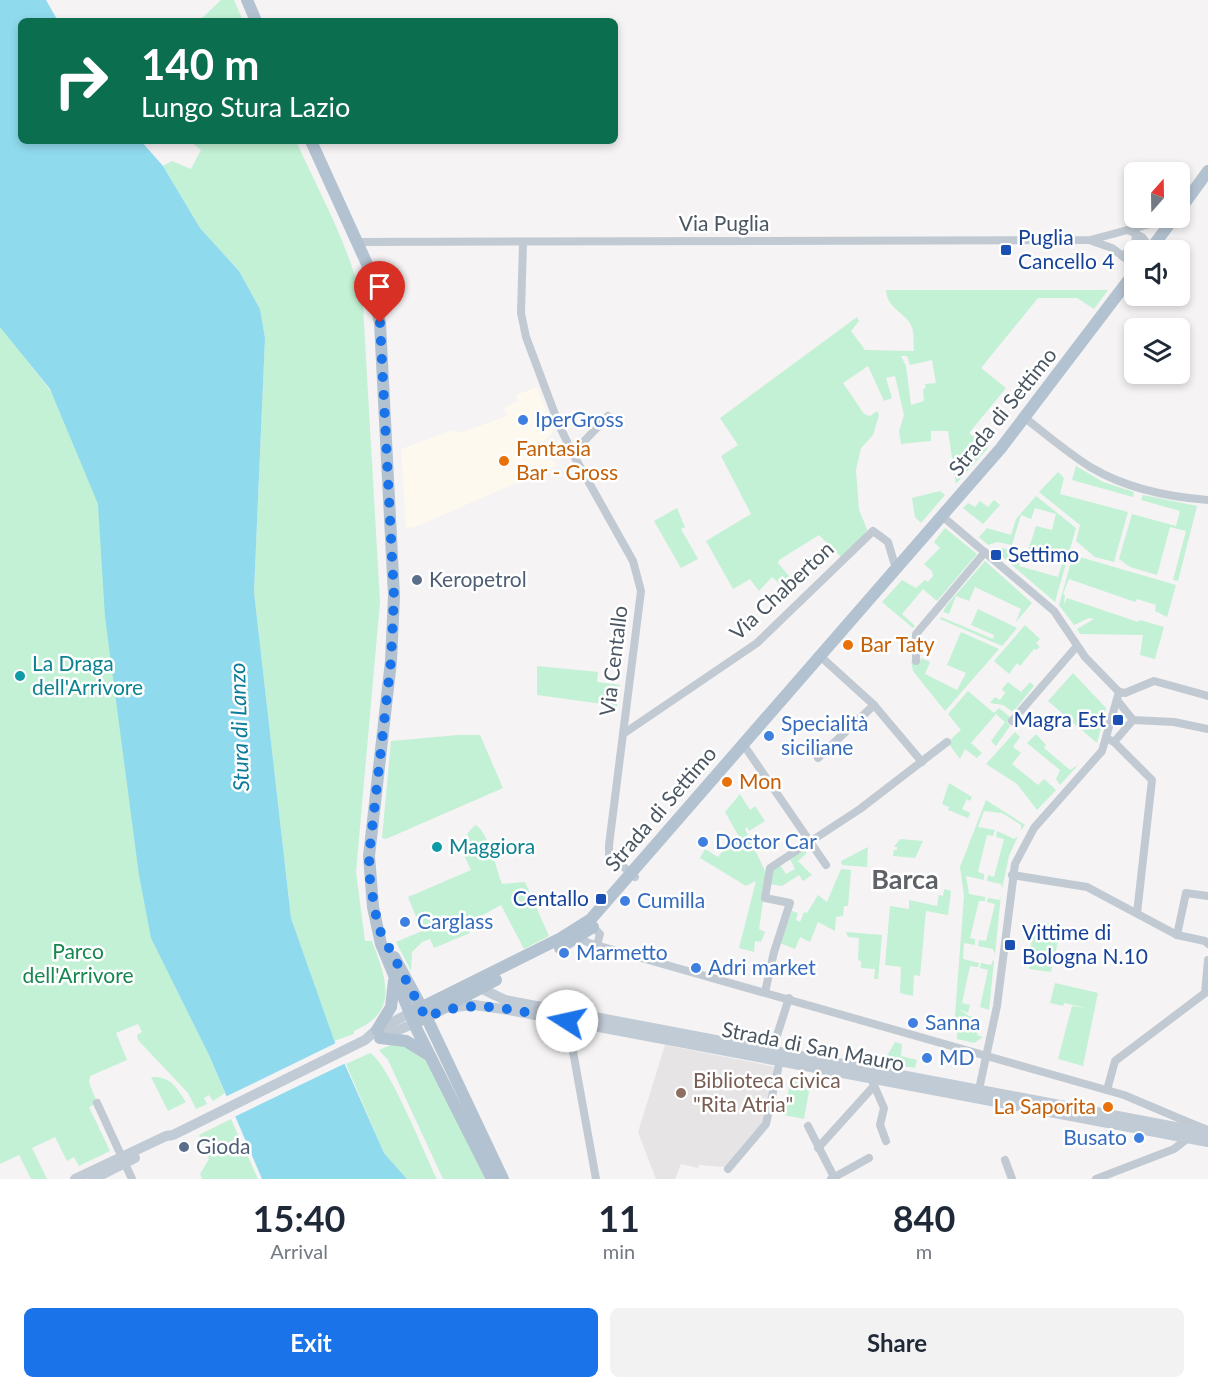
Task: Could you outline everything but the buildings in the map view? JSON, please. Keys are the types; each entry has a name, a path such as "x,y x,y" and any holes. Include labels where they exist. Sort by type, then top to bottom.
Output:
{"main road":[{"path":"247,0 255,18"},
{"path":"312,144 368,268 380,323 393,564 393,629 369,856 371,897 381,944 394,974 503,1179"},
{"path":"1190,196 1208,171"},
{"name":"Strada di Settimo","path":"477,986 497,979 591,925 822,657 842,629 850,625 1025,418 1124,286"},
{"path":"378,927 418,1016 432,1058 492,1179"},
{"name":"Strada di Settimo","path":"477,986 575,936"},
{"path":"379,1034 391,1007 394,974"},
{"path":"497,979 495,990 500,998"},
{"path":"418,1016 445,1008 477,986"},
{"path":"93,1179 173,1135 477,986"},
{"name":"Strada di San Mauro","path":"477,986 500,998 568,1016 978,1094 1208,1131"},
{"name":"Strada di San Mauro","path":"445,1008 474,1005 568,1016"},
{"path":"379,1034 406,1041 432,1058"},
{"name":"Strada di San Mauro","path":"774,1056 873,1083 978,1094"},
{"name":"Strada di San Mauro","path":"1185,1129 1208,1142"},
{"path":"75,1179 124,1160"}],"street":[{"name":"Via Puglia","path":"357,242 1090,240 1144,228"},
{"path":"1132,232 1140,240"},
{"path":"1122,256 1135,247 1132,232"},
{"name":"Via Puglia","path":"1090,240 1112,248 1122,256"},
{"name":"Via Centallo","path":"523,243 522,313 526,337 556,419 633,561 641,591 609,854 633,876"},
{"path":"573,453 608,416 612,419"},
{"path":"1025,418 1104,474 1169,496 1208,500"},
{"path":"942,516 1054,611 1077,646 1118,696 1133,720"},
{"name":"Via Chaberton","path":"623,734 757,644 873,531 888,542 896,570"},
{"path":"916,661 916,634 985,552"},
{"path":"1012,722 1077,646"},
{"path":"822,657 873,705 922,762"},
{"path":"1118,696 1154,681 1208,696"},
{"path":"1110,740 1118,696"},
{"path":"818,758 873,705"},
{"path":"978,1094 997,1006 1012,875 1027,837 1110,740 1133,720 1174,722 1208,729"},
{"path":"1110,740 1152,780 1137,913"},
{"path":"765,992 774,952 790,903 765,898 770,868 810,842 947,742"},
{"path":"745,746 826,865"},
{"path":"1012,875 1087,887 1177,935 1205,940 1208,944"},
{"path":"1072,885 1075,876"},
{"path":"1177,935 1186,893 1208,896"},
{"path":"591,925 601,938 597,945"},
{"path":"575,936 597,945 987,1054 1107,1090 1185,1129 1174,1149 1096,1179"},
{"path":"1107,1090 1115,1061 1206,990 1208,960"},
{"path":"728,1169 765,1124 774,1056 789,998"},
{"path":"568,1016 596,1179"},
{"path":"819,1148 873,1083 884,1108 880,1125 886,1141"},
{"path":"96,1103 132,1179"},
{"path":"808,1126 834,1178 869,1158"},
{"path":"1005,1160 1012,1179"}],"shaded area":[{"path":"537,387 554,431 537,448 558,465 415,527 406,528 401,449 453,430 460,433 507,416 504,407 518,402 516,395"},
{"path":"665,1045 776,1067 764,1124 725,1167 699,1165 698,1168 681,1164 675,1179 656,1179 638,1132"}],"green space":[{"path":"221,0 234,0 242,18 202,18"},
{"path":"194,144 297,144 343,243 363,306 380,602 356,872 365,941 372,941 382,968 386,993 384,1004 369,1023 354,1031 354,1034 334,1041 291,918 254,592 265,338 260,309 239,271 200,228 163,166 172,161 191,169 201,150"},
{"path":"886,290 1108,290 1094,309 1077,298 1038,298 981,368 1006,388 969,433 988,448 956,484 948,431 931,431 931,441 901,444 899,431 904,415 895,376 886,378 892,398 884,401 868,366 843,383 864,414 870,416 877,411 879,415 873,435 861,448 856,470 859,510 867,529 865,534 841,557 819,535 779,560 778,563 789,576 780,584 772,577 759,591 750,579 733,589 706,541 751,514 721,456 738,445 720,418 857,317 859,321 851,331 865,350 914,351 911,325 887,297","holes":["901,356 907,356 910,365 932,360 936,383 925,384 924,401 911,405 906,366"]},
{"name":"Parco dell'Arrivore","path":"0,325 153,525 209,1055 225,1093 213,1101 209,1095 204,1098 207,1104 196,1109 188,1093 138,1040 137,1035 142,1032 138,1024 116,1033 127,1060 90,1076 89,1082 97,1103 89,1107 110,1151 79,1166 74,1157 67,1161 55,1137 32,1148 47,1179 31,1179 19,1155 0,1164"},
{"path":"1076,466 1103,482 1134,492 1133,497 1072,480"},
{"path":"1058,472 1064,478 1060,494 1128,512 1114,562 1095,557 1076,541 1080,525 1039,492"},
{"path":"940,491 945,495 921,523 915,517 912,498"},
{"path":"1143,495 1197,506 1178,581 1173,580 1186,531 1170,527 1157,575 1130,567 1119,559 1132,514 1176,526 1180,511 1141,500"},
{"path":"1036,496 1076,528 1055,602 992,548 1010,549 1010,552 1021,556 1019,566 1058,577 1063,561 1028,551 1036,526 1052,530 1056,514 1035,508 1031,519 1021,515 1012,545 997,542 988,545 979,537 987,528 1011,535 1016,519"},
{"path":"994,500 1000,505 983,524 963,508 968,503 975,507 980,501 988,507"},
{"path":"677,508 685,527 681,529 698,559 681,568 654,521"},
{"path":"945,528 977,554 937,601 923,589 902,614 915,626 913,628 882,602 902,580 916,588 925,580 928,582 933,576 932,571 924,564 940,548 934,542"},
{"path":"1073,555 1176,585 1167,617 1155,611 1156,605 1137,599 1135,602 1069,579 1063,594 1065,595 1064,604 1067,598 1138,622 1140,620 1164,627 1155,659 1140,655 1143,635 1080,634 1077,629 1094,619 1089,618 1074,625 1059,605"},
{"path":"985,561 1032,603 1016,622 1021,609 975,587 969,601 956,596 949,614 943,612 946,606"},
{"path":"978,609 1017,628 1002,646 940,619 941,617 993,639 994,635 971,625"},
{"path":"1025,625 1040,639 1036,643 1040,647 1034,649 1020,666 1017,663 1009,674 994,661"},
{"path":"961,632 999,649 945,711 913,671 911,661 920,661 921,658 930,662 925,674 957,690 966,673 947,665"},
{"path":"537,666 598,672 597,682 620,685 617,706 537,695"},
{"path":"1073,673 1106,708 1097,743 1048,701"},
{"path":"1008,682 1021,692 1030,682 1034,686 1013,712 1003,705 990,703 995,697 1000,700 1005,693 1002,689"},
{"path":"968,691 994,713 999,708 1011,718 1007,722 1010,726 996,746 991,741 1005,722 996,714 971,743 982,753 977,758 965,749 960,759 949,744 961,730 948,714"},
{"path":"1015,732 1020,737 1013,747 1021,753 1012,764 1038,785 1044,779 1056,790 1037,810 1017,784 986,764"},
{"path":"1036,734 1046,745 1044,748 1070,770 1078,765 1060,785 1056,779 1060,770 1027,743"},
{"path":"480,735 503,788 386,839 382,838 391,741"},
{"path":"949,783 972,797 970,801 967,799 962,809 970,813 968,818 948,810 949,807 942,804"},
{"path":"740,794 750,810 755,806 765,821 749,831 747,827 745,829 767,875 759,929 765,932 761,942 755,941 754,952 739,948 756,881 746,886 700,858 705,849 718,857 732,840 739,837 725,812"},
{"path":"986,800 1025,825 1021,830 1021,825 1002,813 984,811 978,827 995,830 993,836 987,835 978,872 984,874 984,880 966,876 969,894 985,897 985,901 979,901 970,938 975,939 975,945 964,943 963,959 979,963 978,967 970,966 962,1003 970,1005 968,1013 959,1009 969,1016 981,1019 977,1035 983,1037 974,1043 957,1039 957,1030 954,1029 964,896 960,867"},
{"path":"475,825 480,828 488,842 502,884 525,882 549,936 524,949 501,905 481,916 486,925 470,933 434,948 430,939 422,942 412,952 411,971 396,942 422,931 408,897 471,870 463,853 473,848 467,834"},
{"path":"997,831 1014,839 1018,836 1009,856 1002,889 1001,884 987,881 988,875 994,877 1004,839 996,837"},
{"path":"900,839 923,841 915,858 893,856 894,850 897,850 897,847 894,847"},
{"path":"868,847 867,867 842,865 841,861"},
{"path":"805,849 807,853 798,861 812,875 803,881 799,875 782,886 770,884 772,870 780,865 786,874 795,869 790,859"},
{"path":"841,869 851,870 848,906 844,906 843,916 836,917 835,931 818,922 810,942 800,937 795,949 780,943 792,911 798,913 796,920 800,922 804,912 807,913 818,895 827,902"},
{"path":"944,889 951,891 948,915 926,911 920,976 914,975 913,996 900,993 901,967 885,965 890,906 909,909 909,900 937,906 939,895 943,896"},
{"path":"1001,895 995,954 993,949 978,946 979,940 986,941 995,904 987,902 988,898 1000,900"},
{"path":"1033,922 1062,924 1051,972 1029,969"},
{"path":"846,932 882,935 878,979 874,979 875,969 861,968 861,961 858,960 859,938 848,937"},
{"path":"993,960 989,1010 980,1007 988,970 980,968 981,963 991,965"},
{"path":"1055,983 1098,993 1083,1066 1058,1059 1072,1006 1086,1008 1064,1003 1063,1006 1050,1003"},
{"path":"398,1042 420,1052 433,1072 485,1179 443,1179 388,1060 379,1050"},
{"path":"895,1042 902,1044 901,1056 917,1060 915,1068 883,1063"},
{"path":"370,1053 387,1074 437,1179 407,1179 384,1153 346,1064"},
{"path":"791,1076 811,1080 804,1119 784,1115"},
{"path":"151,1077 164,1078 176,1087 186,1102 168,1111"},
{"path":"231,1119 258,1179 202,1179 200,1174 209,1159 199,1135"}],"water":[{"name":"Stura di Lanzo","path":"0,0 46,0 56,18 18,18 18,144 144,144 163,166 200,228 239,271 260,309 265,338 254,592 291,918 334,1040 384,1153 407,1179 262,1179 209,1055 151,938 139,875 105,617 98,504 50,389 0,327"}],"pier":[{"path":"338,1042 348,1062 234,1117 225,1097"}],"place":[{"name":"Puglia Cancello 4","path":"1006,250"},
{"name":"IperGross","path":"523,420"},
{"name":"Fantasia Bar - Gross","path":"504,461"},
{"name":"Settimo","path":"996,555"},
{"name":"Keropetrol","path":"417,580"},
{"name":"Bar Taty","path":"848,645"},
{"name":"La Draga dell'Arrivore","path":"20,676"},
{"name":"Magra Est","path":"1118,720"},
{"name":"Specialità siciliane","path":"769,736"},
{"name":"Mon","path":"727,782"},
{"name":"Doctor Car","path":"703,842"},
{"name":"Maggiora","path":"437,847"},
{"name":"Centallo","path":"601,899"},
{"name":"Cumilla","path":"625,901"},
{"name":"Carglass","path":"405,922"},
{"name":"Vittime di Bologna N.10","path":"1010,945"},
{"name":"Marmetto","path":"564,953"},
{"name":"Adri market","path":"696,968"},
{"name":"Sanna","path":"913,1023"},
{"name":"MD","path":"927,1058"},
{"name":"Biblioteca civica \"Rita Atria\"","path":"681,1093"},
{"name":"La Saporita","path":"1108,1107"},
{"name":"Busato","path":"1139,1138"},
{"name":"Gioda","path":"184,1147"}],"district":[{"name":"Barca","path":"905,880"}],"route":[{"path":"380,323 394,596 391,661 369,856 371,897 378,927 426,1018 445,1008 474,1005 567,1021"}]}
